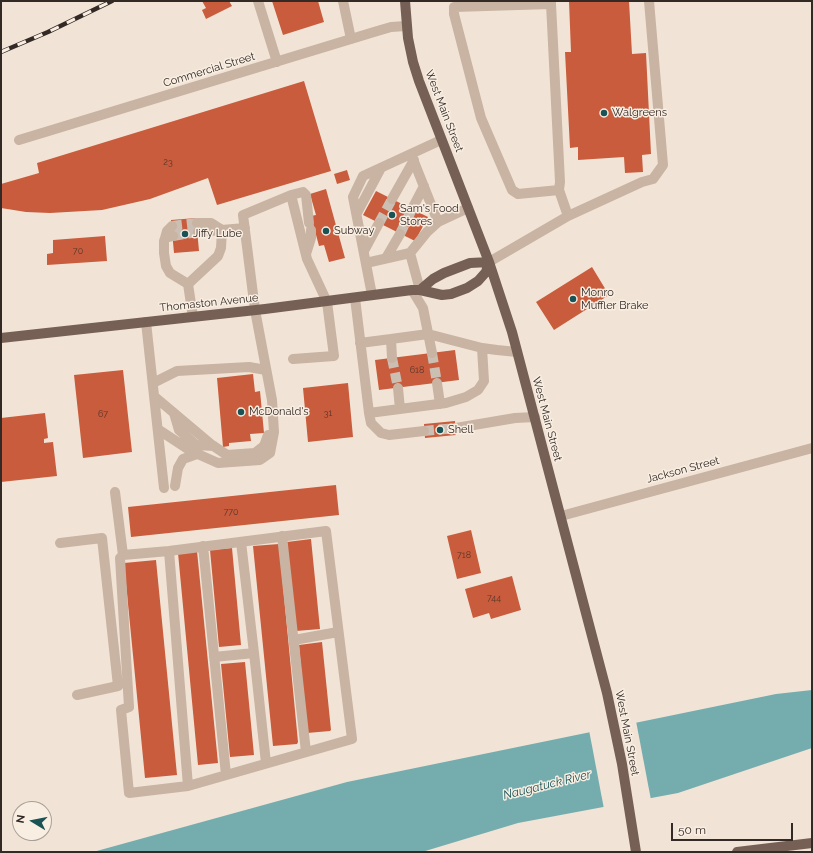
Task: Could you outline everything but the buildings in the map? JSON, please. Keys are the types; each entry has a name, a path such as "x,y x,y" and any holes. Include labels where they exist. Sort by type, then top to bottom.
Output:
{"main road":[{"name":"West Main Street","path":"405,1 406,26 413,62 425,98 489,262 506,312 535,417 607,693 622,764 636,852"},
{"path":"416,290 444,272 470,262 489,262"},
{"name":"Thomaston Avenue","path":"1,338 327,302 416,290 442,295 461,291 482,279 489,262"},
{"path":"738,852 812,843"}],"street":[{"path":"258,1 277,62"},
{"path":"343,1 351,39"},
{"path":"489,262 568,216 642,182 653,179 663,165 649,1"},
{"path":"559,190 518,194 512,190 481,118 454,14 454,6 551,2 560,182 559,190 568,216"},
{"name":"Commercial Street","path":"19,140 391,27 406,26"},
{"path":"372,295 354,197 363,176 412,157 441,140"},
{"path":"412,157 438,222"},
{"path":"392,199 412,157"},
{"path":"412,209 424,186"},
{"path":"159,430 191,451 218,463 260,460 270,453 274,432 272,400 255,310 243,215 291,195 303,192 306,195 311,238 306,254"},
{"path":"291,195 307,259 327,302 334,356 293,359"},
{"path":"366,263 410,253 427,232 438,222 468,208"},
{"path":"364,251 379,223"},
{"path":"197,228 222,230 245,228"},
{"path":"188,284 218,256 221,248 222,230"},
{"path":"170,233 164,253 166,266 170,273 188,284 194,317"},
{"path":"386,258 400,234"},
{"path":"410,253 416,290 423,308 432,353"},
{"path":"355,298 371,423 380,433 389,435 424,431"},
{"path":"146,322 159,430 170,487 183,459 197,454"},
{"path":"360,343 428,334 482,348 517,352"},
{"path":"391,339 392,358"},
{"path":"369,413 440,404 466,397 478,390 484,381 482,348"},
{"path":"154,383 177,371 249,367 267,375"},
{"path":"155,397 227,455 255,453 264,446 268,434 264,389 267,375"},
{"path":"437,383 440,404"},
{"path":"398,388 400,408"},
{"path":"456,428 515,418 535,417"},
{"name":"Jackson Street","path":"561,516 812,448"},
{"path":"115,492 123,555 120,558 129,707 121,710 129,793 188,786 352,739 326,531 169,551 123,555"},
{"path":"282,536 306,752"},
{"path":"60,543 102,538 118,686 77,695"},
{"path":"241,542 266,764"},
{"path":"202,546 226,775"},
{"path":"169,551 188,786"},
{"path":"294,640 338,632"},
{"path":"214,658 254,653"}],"water":[{"name":"Naugatuck River","path":"812,690 812,748 678,793 518,823 422,852 93,852 347,782 776,694"}],"pier":[{"path":"636,721 651,800 604,809 589,730"}],"tunnel":[{"path":"379,223 392,199"},
{"path":"400,234 412,209"},
{"path":"172,226 197,223"},
{"path":"173,236 198,232"},
{"path":"432,353 437,383"},
{"path":"392,358 398,388"},
{"path":"424,431 456,428"}],"railway":[{"path":"1,52 48,32 112,1"}],"place":[{"name":"Walgreens","path":"604,113"},
{"name":"Sam's Food Stores","path":"392,215"},
{"name":"Subway","path":"326,231"},
{"name":"Jiffy Lube","path":"185,234"},
{"name":"Monro Muffler Brake","path":"573,299"},
{"name":"McDonald's","path":"241,412"},
{"name":"Shell","path":"440,430"}]}
